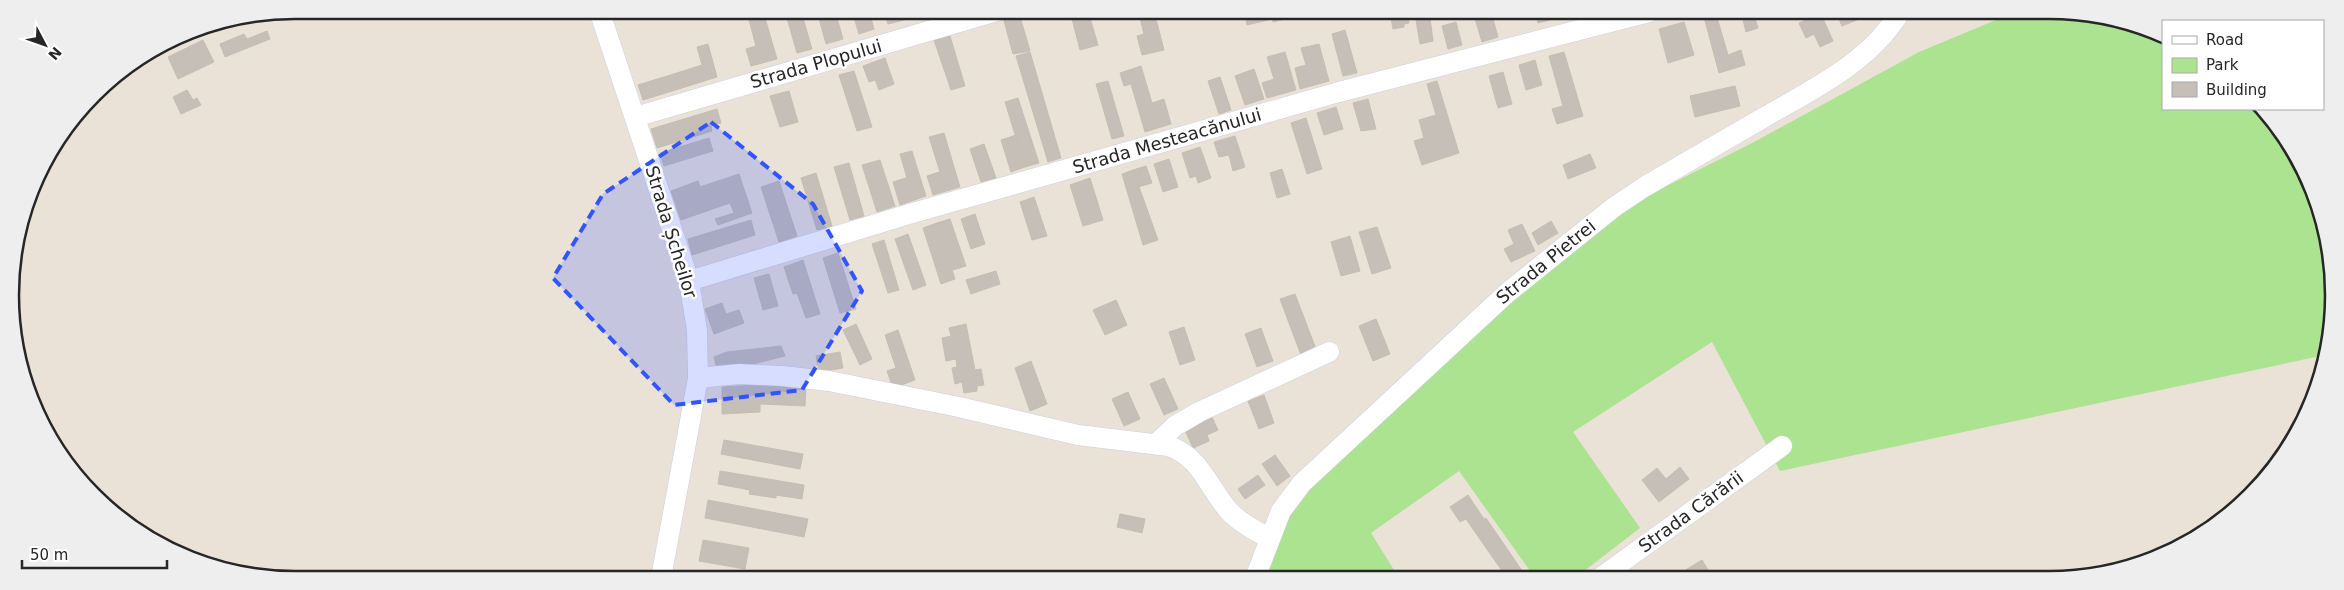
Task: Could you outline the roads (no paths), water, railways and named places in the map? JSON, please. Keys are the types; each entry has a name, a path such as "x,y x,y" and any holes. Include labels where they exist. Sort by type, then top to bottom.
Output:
{"street":[{"name":"Strada Șcheilor","path":"602,19 688,281 697,330 698,378 662,571"},
{"name":"Strada Plopului","path":"635,117 970,19"},
{"name":"Strada Mesteacănului","path":"688,281 909,214 1339,92 1622,19"},
{"name":"Strada Pietrei","path":"1257,571 1281,511 1302,483 1507,293 1614,207 1644,187 1831,79 1868,51 1892,26 1896,19"},
{"path":"1158,444 1175,426 1199,412 1328,352"},
{"path":"698,378 739,374 829,381 959,407 1078,435 1124,442 1158,444 1180,450 1202,470 1228,509 1247,526 1269,538"},
{"name":"Strada Cărării","path":"1610,571 1782,446"}]}
